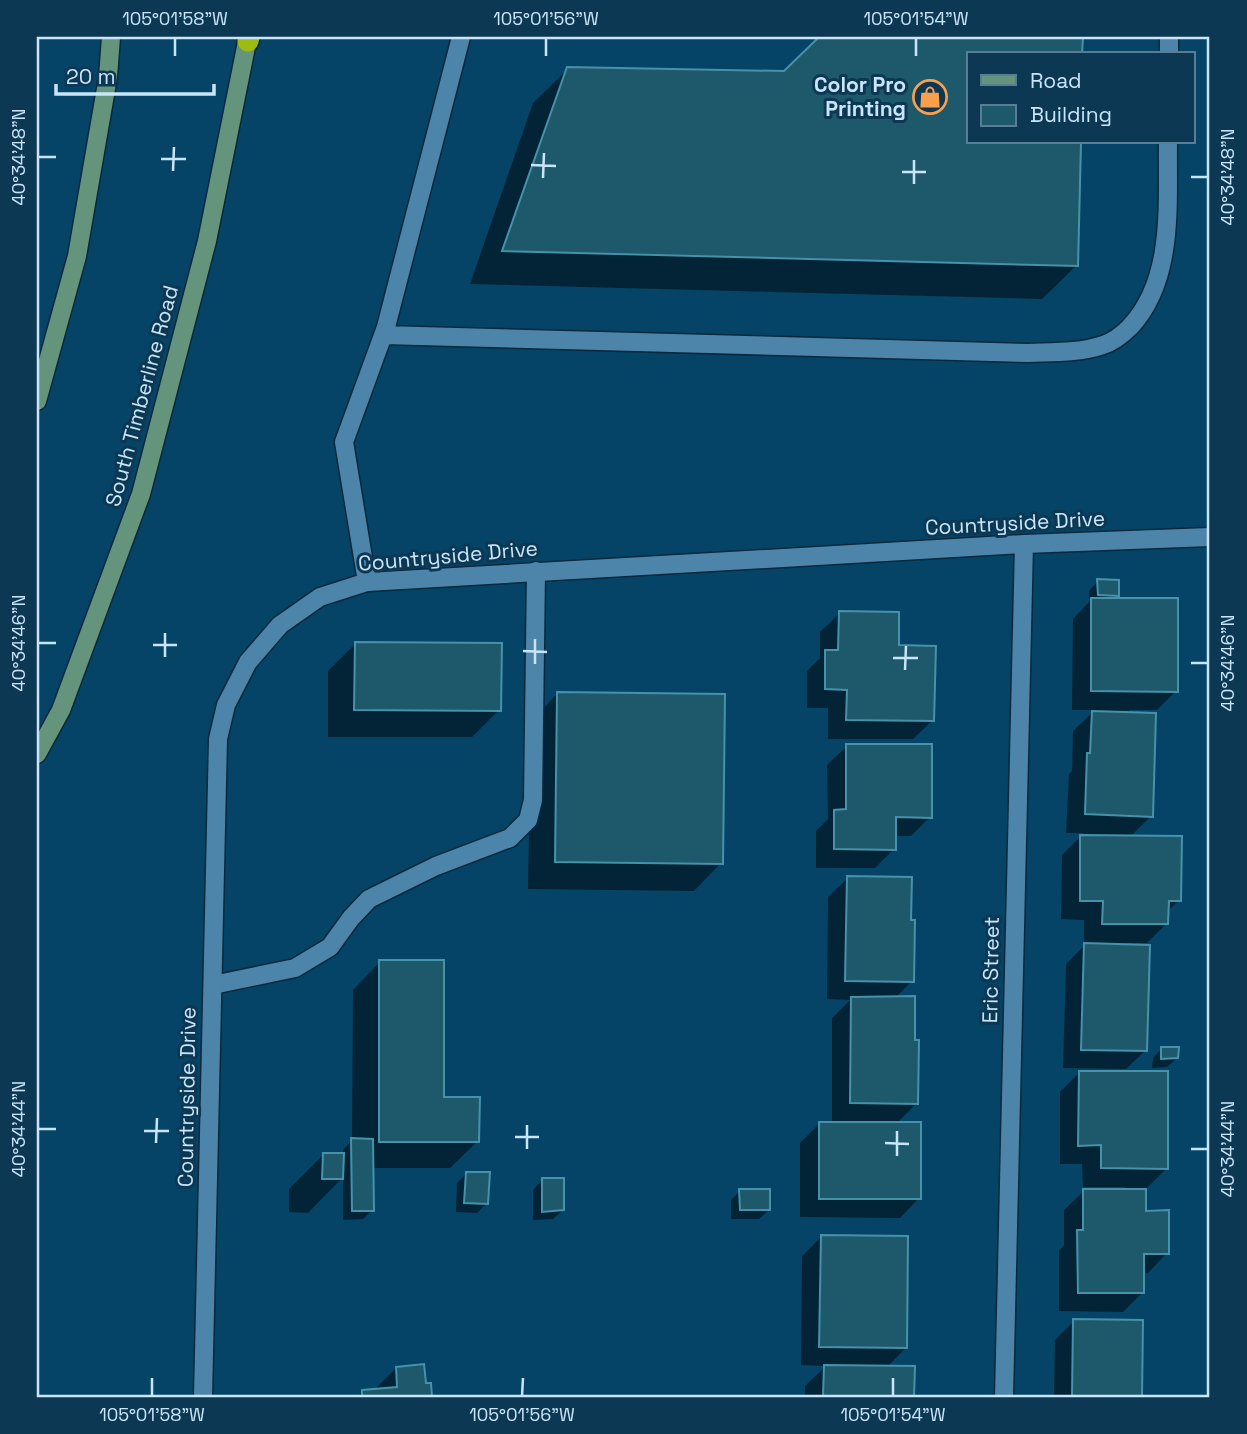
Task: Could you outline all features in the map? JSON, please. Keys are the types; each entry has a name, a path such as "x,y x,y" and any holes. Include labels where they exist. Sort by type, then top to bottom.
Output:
{"main road":[{"path":"37,401 77,256 108,77 111,37"},
{"name":"South Timberline Road","path":"37,754 61,710 141,494 207,241 249,38"}],"street":[{"path":"367,582 344,442 384,335 461,37"},
{"path":"384,335 1028,353 1080,350 1104,345 1124,333 1139,317 1155,288 1164,253 1167,222 1168,144"},
{"name":"Countryside Drive","path":"203,1397 218,739 226,705 248,662 281,625 320,597 367,582 1024,544 1210,537"},
{"name":"Eric Street","path":"1004,1397 1024,544"},
{"path":"213,985 295,968 330,947 369,899 436,866 510,838 528,820 533,800 536,571"}],"building":[{"path":"819,37 1083,37 1082,52 967,52 967,144 1081,144 1078,266 502,251 567,67 784,71"},
{"path":"1097,579 1119,580 1119,596 1098,595"},
{"path":"1091,598 1178,598 1178,692 1091,691"},
{"path":"839,611 899,612 899,645 936,646 934,721 846,720 847,690 825,689 825,650 838,650"},
{"path":"355,642 502,643 501,711 354,710"},
{"path":"557,692 725,694 723,864 555,862"},
{"path":"1092,711 1156,713 1153,817 1085,814 1087,753 1090,753"},
{"path":"846,744 932,744 932,818 896,817 896,850 834,849 834,810 846,809"},
{"path":"1080,835 1182,836 1181,901 1169,901 1168,924 1102,924 1103,901 1080,901"},
{"path":"847,876 912,877 911,920 915,920 914,982 845,981"},
{"path":"1084,943 1150,945 1147,1051 1081,1050"},
{"path":"379,960 444,960 444,1097 480,1097 479,1142 379,1142"},
{"path":"915,996 915,1040 919,1040 918,1104 850,1103 851,997"},
{"path":"1161,1047 1179,1047 1178,1058 1161,1059"},
{"path":"1079,1071 1168,1071 1168,1169 1101,1168 1101,1145 1078,1146"},
{"path":"819,1122 921,1122 921,1199 819,1199"},
{"path":"351,1138 373,1139 374,1211 352,1211"},
{"path":"323,1153 344,1153 343,1179 322,1179"},
{"path":"466,1172 490,1172 488,1204 464,1203"},
{"path":"542,1178 564,1178 564,1210 542,1212"},
{"path":"739,1189 770,1189 770,1210 740,1210"},
{"path":"1083,1189 1146,1189 1146,1211 1169,1210 1169,1254 1144,1254 1144,1293 1078,1293 1077,1230 1083,1230"},
{"path":"821,1235 908,1236 907,1348 819,1347"},
{"path":"1073,1319 1143,1320 1142,1397 1072,1397"},
{"path":"424,1364 426,1383 431,1383 432,1397 362,1397 362,1390 397,1387 396,1367"},
{"path":"824,1365 915,1366 914,1397 823,1397"}],"place":[{"name":"Color Pro Printing","path":"930,97"}]}
